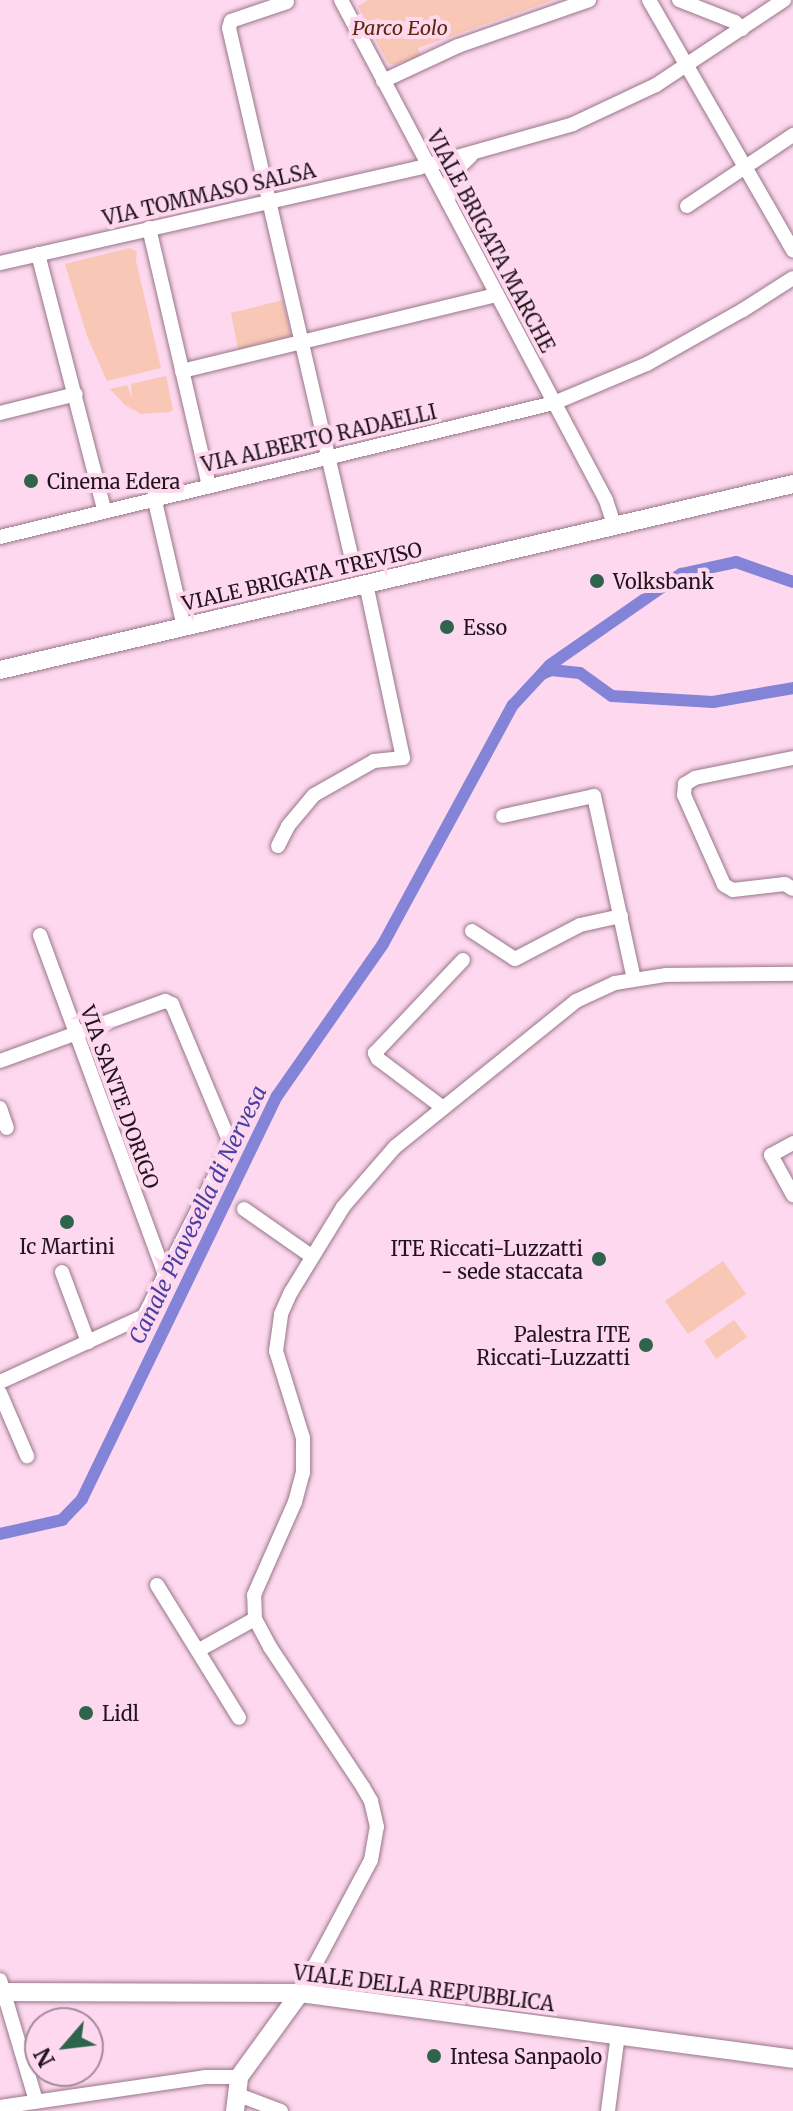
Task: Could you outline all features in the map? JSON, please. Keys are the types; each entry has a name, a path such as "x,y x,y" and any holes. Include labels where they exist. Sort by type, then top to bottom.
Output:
{"main road":[{"name":"VIALE BRIGATA TREVISO","path":"0,670 793,484"},
{"name":"VIALE DELLA REPUBBLICA","path":"1,1988 300,1993 793,2059"},
{"path":"236,2094 300,1993"}],"street":[{"name":"VIALE BRIGATA MARCHE","path":"341,0 606,500 614,525"},
{"path":"383,81 458,46 589,0"},
{"path":"650,0 793,250"},
{"path":"679,0 735,22 742,29"},
{"name":"VIA TOMMASO SALSA","path":"0,263 428,166 597,115 687,65 784,0"},
{"path":"287,2 229,24 351,555"},
{"path":"687,206 793,135"},
{"path":"448,202 451,175 473,154"},
{"path":"149,228 209,485"},
{"path":"38,254 104,510"},
{"name":"VIA ALBERTO RADAELLI","path":"0,537 154,497 554,403 647,364 793,278"},
{"path":"182,371 497,295"},
{"path":"0,413 76,394"},
{"path":"154,497 184,627"},
{"path":"586,532 606,500"},
{"path":"278,846 288,826 314,795 374,761 403,758 366,584"},
{"path":"793,758 695,778 685,784 684,795 724,885 733,890 785,884 793,889"},
{"path":"503,816 594,796 634,979"},
{"path":"472,931 515,959 580,925 621,916"},
{"name":"VIA SANTE DORIGO","path":"40,935 164,1272"},
{"path":"442,1107 378,1059 375,1053 463,960"},
{"path":"300,1993 376,1846 375,1814 363,1787 270,1647 255,1619 254,1595 295,1502 303,1473 303,1438 276,1351 281,1314 311,1256 367,1176 442,1107 563,1010 603,988 634,979 684,973 793,974"},
{"path":"0,1061 165,1001 172,1004 228,1138 228,1150 144,1316 0,1382"},
{"path":"0,1108 7,1128"},
{"path":"793,1143 771,1155 793,1195"},
{"path":"244,1209 311,1256"},
{"path":"62,1272 88,1342"},
{"path":"0,1393 27,1456"},
{"path":"157,1585 239,1718"},
{"path":"199,1650 255,1619"},
{"path":"1,1988 36,2101"},
{"path":"608,2111 618,2034"},
{"path":"0,2107 205,2077 236,2094 281,2111"}],"green space":[{"name":"Parco Eolo","path":"368,0 554,0 418,48 421,56 394,65 388,63 358,6"},
{"path":"130,248 137,252 136,261 161,368 107,381 87,336 65,264"},
{"path":"283,300 291,336 238,349 231,313"},
{"path":"166,376 173,410 169,412 141,414 125,405 110,389 127,385 132,398 131,384"},
{"path":"723,1261 746,1294 688,1334 665,1301"},
{"path":"734,1320 747,1337 716,1359 704,1341"}],"waterway":[{"name":"Canale Piavesella di Nervesa","path":"0,1534 62,1520 82,1499 277,1096 383,944 513,705 550,665 681,574 736,562 793,582"},
{"name":"Canale Piavesella di Nervesa","path":"542,674 551,670 580,673 612,696 713,702 793,688"}],"place":[{"name":"Cinema Edera","path":"31,481"},
{"name":"Volksbank","path":"597,581"},
{"name":"Esso","path":"447,627"},
{"name":"Ic Martini","path":"67,1222"},
{"name":"ITE Riccati-Luzzatti - sede staccata","path":"599,1259"},
{"name":"Palestra ITE Riccati-Luzzatti","path":"646,1345"},
{"name":"Lidl","path":"86,1713"},
{"name":"Intesa Sanpaolo","path":"434,2056"}]}
